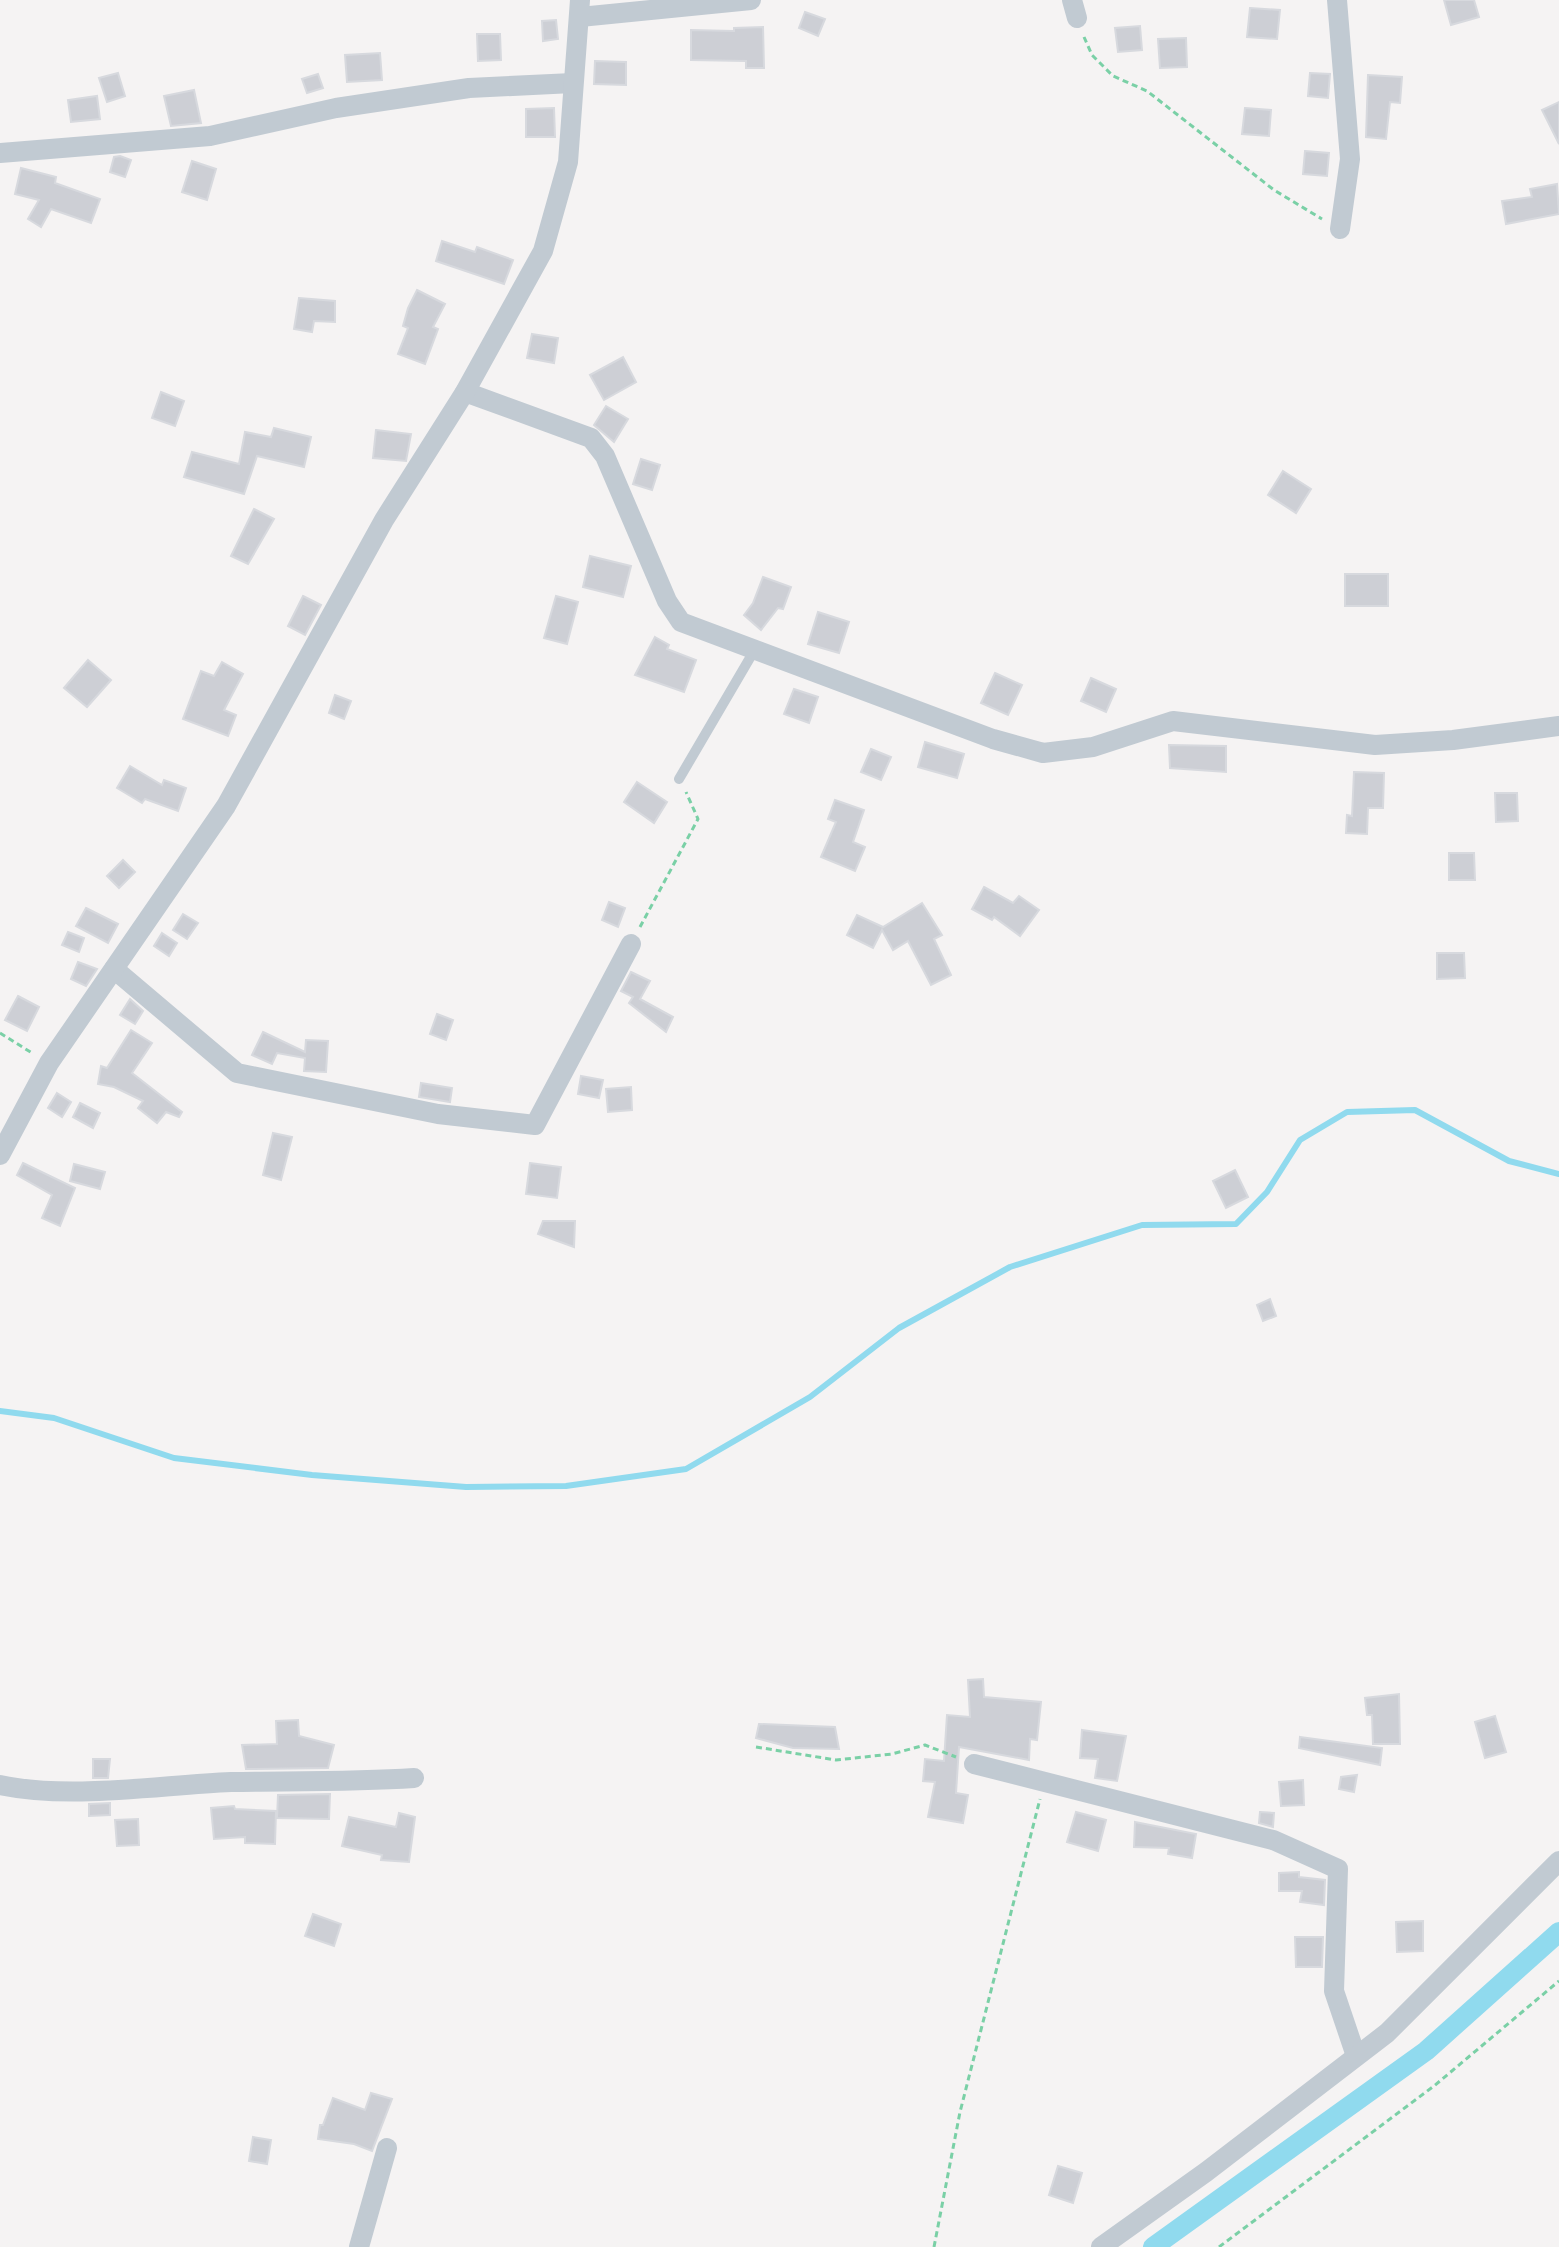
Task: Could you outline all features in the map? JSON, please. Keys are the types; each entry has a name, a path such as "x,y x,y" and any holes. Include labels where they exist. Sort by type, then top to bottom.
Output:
{"street":[{"path":"0,1155 49,1063 226,806 384,520 465,392 543,251 568,162 580,8 751,0"},
{"path":"1337,0 1350,159 1340,229"},
{"path":"0,153 210,136 336,108 469,88 573,83"},
{"path":"465,392 591,438 605,456 667,601 681,622 993,739 1043,753 1093,747 1173,721 1375,745 1453,740 1559,726"},
{"path":"114,969 237,1073 438,1114 535,1125 631,944"},
{"path":"974,1764 1273,1840 1338,1869 1334,1991 1356,2056"},
{"path":"0,1785 115,1790 232,1782 339,1783 414,1778"},
{"path":"1101,2247 1206,2172 1387,2033 1559,1861"},
{"path":"359,2247 387,2148"}],"lane":[{"path":"679,779 754,651"}],"path":[{"path":"1074,9 1092,55 1113,76 1147,91 1274,190 1340,229"},
{"path":"631,944 698,819 679,779"},
{"path":"0,1033 49,1063"},
{"path":"756,1747 836,1760 892,1754 925,1745 974,1764"},
{"path":"934,2247 960,2112 1044,1782"},
{"path":"1219,2247 1434,2086 1559,1981"}],"building":[{"path":"1444,0 1474,0 1479,17 1451,25"},
{"path":"1250,8 1280,10 1277,39 1247,37"},
{"path":"805,12 825,19 818,36 799,28"},
{"path":"556,20 558,39 543,41 542,21"},
{"path":"1140,26 1142,50 1118,52 1115,28"},
{"path":"763,27 764,68 746,68 746,61 691,60 691,30 734,31 734,28"},
{"path":"477,34 500,34 501,60 478,61"},
{"path":"1186,38 1187,67 1160,68 1158,39"},
{"path":"380,53 382,80 347,82 345,55"},
{"path":"595,61 626,62 626,85 594,84"},
{"path":"118,73 125,96 107,102 99,78"},
{"path":"1310,73 1330,74 1328,98 1308,96"},
{"path":"318,74 323,88 307,93 302,79"},
{"path":"1368,75 1402,77 1400,103 1390,102 1386,139 1366,137"},
{"path":"194,90 201,123 171,126 164,96"},
{"path":"97,96 100,119 71,122 68,100"},
{"path":"1559,102 1559,144 1542,110"},
{"path":"554,108 555,137 526,137 526,109"},
{"path":"1245,108 1271,110 1269,136 1242,134"},
{"path":"1305,151 1329,153 1327,176 1303,174"},
{"path":"114,157 131,160 125,177 110,172"},
{"path":"192,161 216,169 207,200 182,192"},
{"path":"21,168 56,177 55,183 100,199 91,223 51,209 41,227 28,219 39,200 15,194"},
{"path":"1557,184 1559,214 1506,224 1502,201 1532,197 1530,189"},
{"path":"442,241 475,252 477,247 513,260 504,284 436,261"},
{"path":"417,290 445,304 433,327 438,329 425,364 398,354 408,328 403,326 408,308"},
{"path":"299,298 335,301 335,322 314,321 312,332 294,329"},
{"path":"532,334 558,338 554,363 527,358"},
{"path":"623,357 636,382 604,400 590,375"},
{"path":"161,392 184,401 175,426 152,418"},
{"path":"606,406 628,419 614,442 594,425"},
{"path":"274,428 311,437 304,467 257,456 244,494 184,477 192,452 239,464 245,432 271,437"},
{"path":"376,430 411,434 406,461 373,458"},
{"path":"641,459 660,465 652,490 633,484"},
{"path":"1283,471 1311,489 1296,513 1268,495"},
{"path":"254,509 274,519 248,564 231,556"},
{"path":"590,556 631,566 623,597 583,587"},
{"path":"1345,574 1388,574 1388,606 1345,606"},
{"path":"763,577 791,587 783,609 778,608 761,630 744,615 753,603"},
{"path":"303,596 321,605 305,635 288,626"},
{"path":"556,596 578,602 567,644 544,638"},
{"path":"818,612 849,622 839,653 808,644"},
{"path":"655,637 669,645 667,649 696,660 684,692 635,675"},
{"path":"88,660 111,680 87,707 64,688"},
{"path":"222,662 243,674 224,710 236,715 228,736 183,719 201,671 214,676"},
{"path":"995,673 1022,685 1008,715 981,703"},
{"path":"1091,678 1116,689 1106,712 1081,701"},
{"path":"794,689 818,697 809,723 784,714"},
{"path":"335,695 351,701 344,719 329,713"},
{"path":"925,742 964,754 957,778 918,767"},
{"path":"1169,745 1226,746 1226,772 1170,768"},
{"path":"871,749 891,757 881,780 861,772"},
{"path":"130,766 162,785 164,780 186,788 178,811 145,799 142,803 117,788"},
{"path":"1354,772 1384,773 1383,808 1368,808 1367,834 1346,833 1347,815 1352,816"},
{"path":"637,782 667,802 654,823 624,802"},
{"path":"1495,793 1517,793 1518,821 1496,822"},
{"path":"835,800 864,810 853,842 865,847 855,871 821,857 836,822 828,819"},
{"path":"1449,853 1474,853 1475,880 1449,880"},
{"path":"123,860 135,872 119,888 107,876"},
{"path":"984,887 1013,903 1019,896 1039,910 1020,936 994,917 992,920 972,909"},
{"path":"609,902 625,908 618,927 602,920"},
{"path":"922,903 942,935 934,939 951,975 931,985 908,941 893,950 882,930 873,948 847,935 857,915 883,927"},
{"path":"86,908 118,924 108,943 76,926"},
{"path":"183,914 198,923 187,939 173,930"},
{"path":"68,932 84,938 79,952 62,945"},
{"path":"162,933 177,943 169,956 154,946"},
{"path":"1437,953 1464,953 1465,978 1437,979"},
{"path":"78,962 97,969 86,986 71,979"},
{"path":"631,972 650,981 640,999 673,1017 666,1032 629,1003 633,997 621,991"},
{"path":"18,996 39,1007 27,1031 5,1020"},
{"path":"130,999 143,1011 135,1024 120,1015"},
{"path":"437,1014 453,1020 446,1040 430,1034"},
{"path":"131,1030 152,1043 132,1073 182,1112 179,1117 166,1112 157,1123 138,1108 143,1101 114,1087 98,1084 101,1066 107,1068"},
{"path":"263,1032 305,1052 306,1040 328,1041 326,1072 304,1071 305,1058 277,1053 272,1064 252,1055"},
{"path":"581,1076 603,1080 599,1098 578,1094"},
{"path":"421,1083 452,1088 450,1102 419,1097"},
{"path":"631,1087 632,1110 608,1112 606,1089"},
{"path":"57,1093 71,1102 62,1117 48,1108"},
{"path":"80,1103 100,1113 93,1128 73,1117"},
{"path":"273,1133 292,1137 281,1180 263,1175"},
{"path":"23,1163 75,1188 60,1226 42,1218 52,1195 17,1175"},
{"path":"530,1163 561,1167 557,1198 526,1194"},
{"path":"74,1164 105,1172 100,1189 70,1181"},
{"path":"1235,1170 1248,1197 1226,1208 1213,1181"},
{"path":"543,1221 575,1221 574,1247 538,1234"},
{"path":"1270,1299 1276,1316 1263,1321 1257,1305"},
{"path":"983,1679 984,1697 1041,1702 1037,1740 1030,1739 1029,1760 959,1747 956,1793 968,1795 963,1823 928,1817 935,1782 923,1781 925,1759 944,1761 947,1715 970,1717 968,1680"},
{"path":"1399,1694 1400,1744 1373,1744 1372,1715 1367,1715 1365,1698"},
{"path":"1495,1716 1506,1752 1485,1758 1475,1722"},
{"path":"298,1720 299,1736 334,1745 328,1768 246,1769 242,1745 277,1744 276,1721"},
{"path":"759,1724 835,1727 839,1749 793,1748 756,1738"},
{"path":"1082,1730 1126,1736 1117,1781 1095,1778 1098,1759 1080,1758"},
{"path":"1300,1737 1382,1748 1380,1765 1299,1748"},
{"path":"93,1759 110,1759 108,1778 93,1778"},
{"path":"1357,1775 1354,1792 1339,1789 1341,1777"},
{"path":"1303,1780 1304,1805 1281,1806 1279,1782"},
{"path":"330,1794 329,1819 277,1818 278,1795"},
{"path":"110,1803 110,1815 89,1816 89,1804"},
{"path":"234,1806 235,1809 276,1811 275,1844 245,1843 245,1837 214,1839 211,1808"},
{"path":"1076,1812 1106,1820 1098,1851 1067,1842"},
{"path":"1260,1812 1274,1813 1273,1827 1259,1823"},
{"path":"399,1813 415,1817 409,1862 381,1860 382,1855 342,1846 349,1817 396,1827"},
{"path":"138,1819 139,1845 117,1846 115,1820"},
{"path":"1135,1822 1196,1834 1192,1858 1168,1854 1169,1848 1134,1847"},
{"path":"1299,1872 1299,1877 1325,1880 1324,1905 1300,1902 1302,1891 1279,1891 1279,1873"},
{"path":"313,1914 341,1924 334,1946 305,1936"},
{"path":"1423,1921 1423,1951 1397,1952 1396,1922"},
{"path":"1295,1937 1323,1937 1322,1967 1296,1967"},
{"path":"371,2093 392,2099 372,2151 354,2144 318,2139 320,2125 323,2125 333,2098 365,2110"},
{"path":"253,2137 271,2140 267,2164 249,2161"},
{"path":"1058,2166 1082,2173 1073,2203 1049,2195"}],"waterway":[{"path":"0,1411 54,1418 174,1458 312,1475 466,1487 566,1486 686,1469 810,1397 899,1328 1010,1267 1142,1225 1236,1224 1267,1192 1300,1140 1347,1112 1415,1110 1509,1161 1559,1174"},
{"path":"1153,2247 1426,2051 1559,1932"}]}
